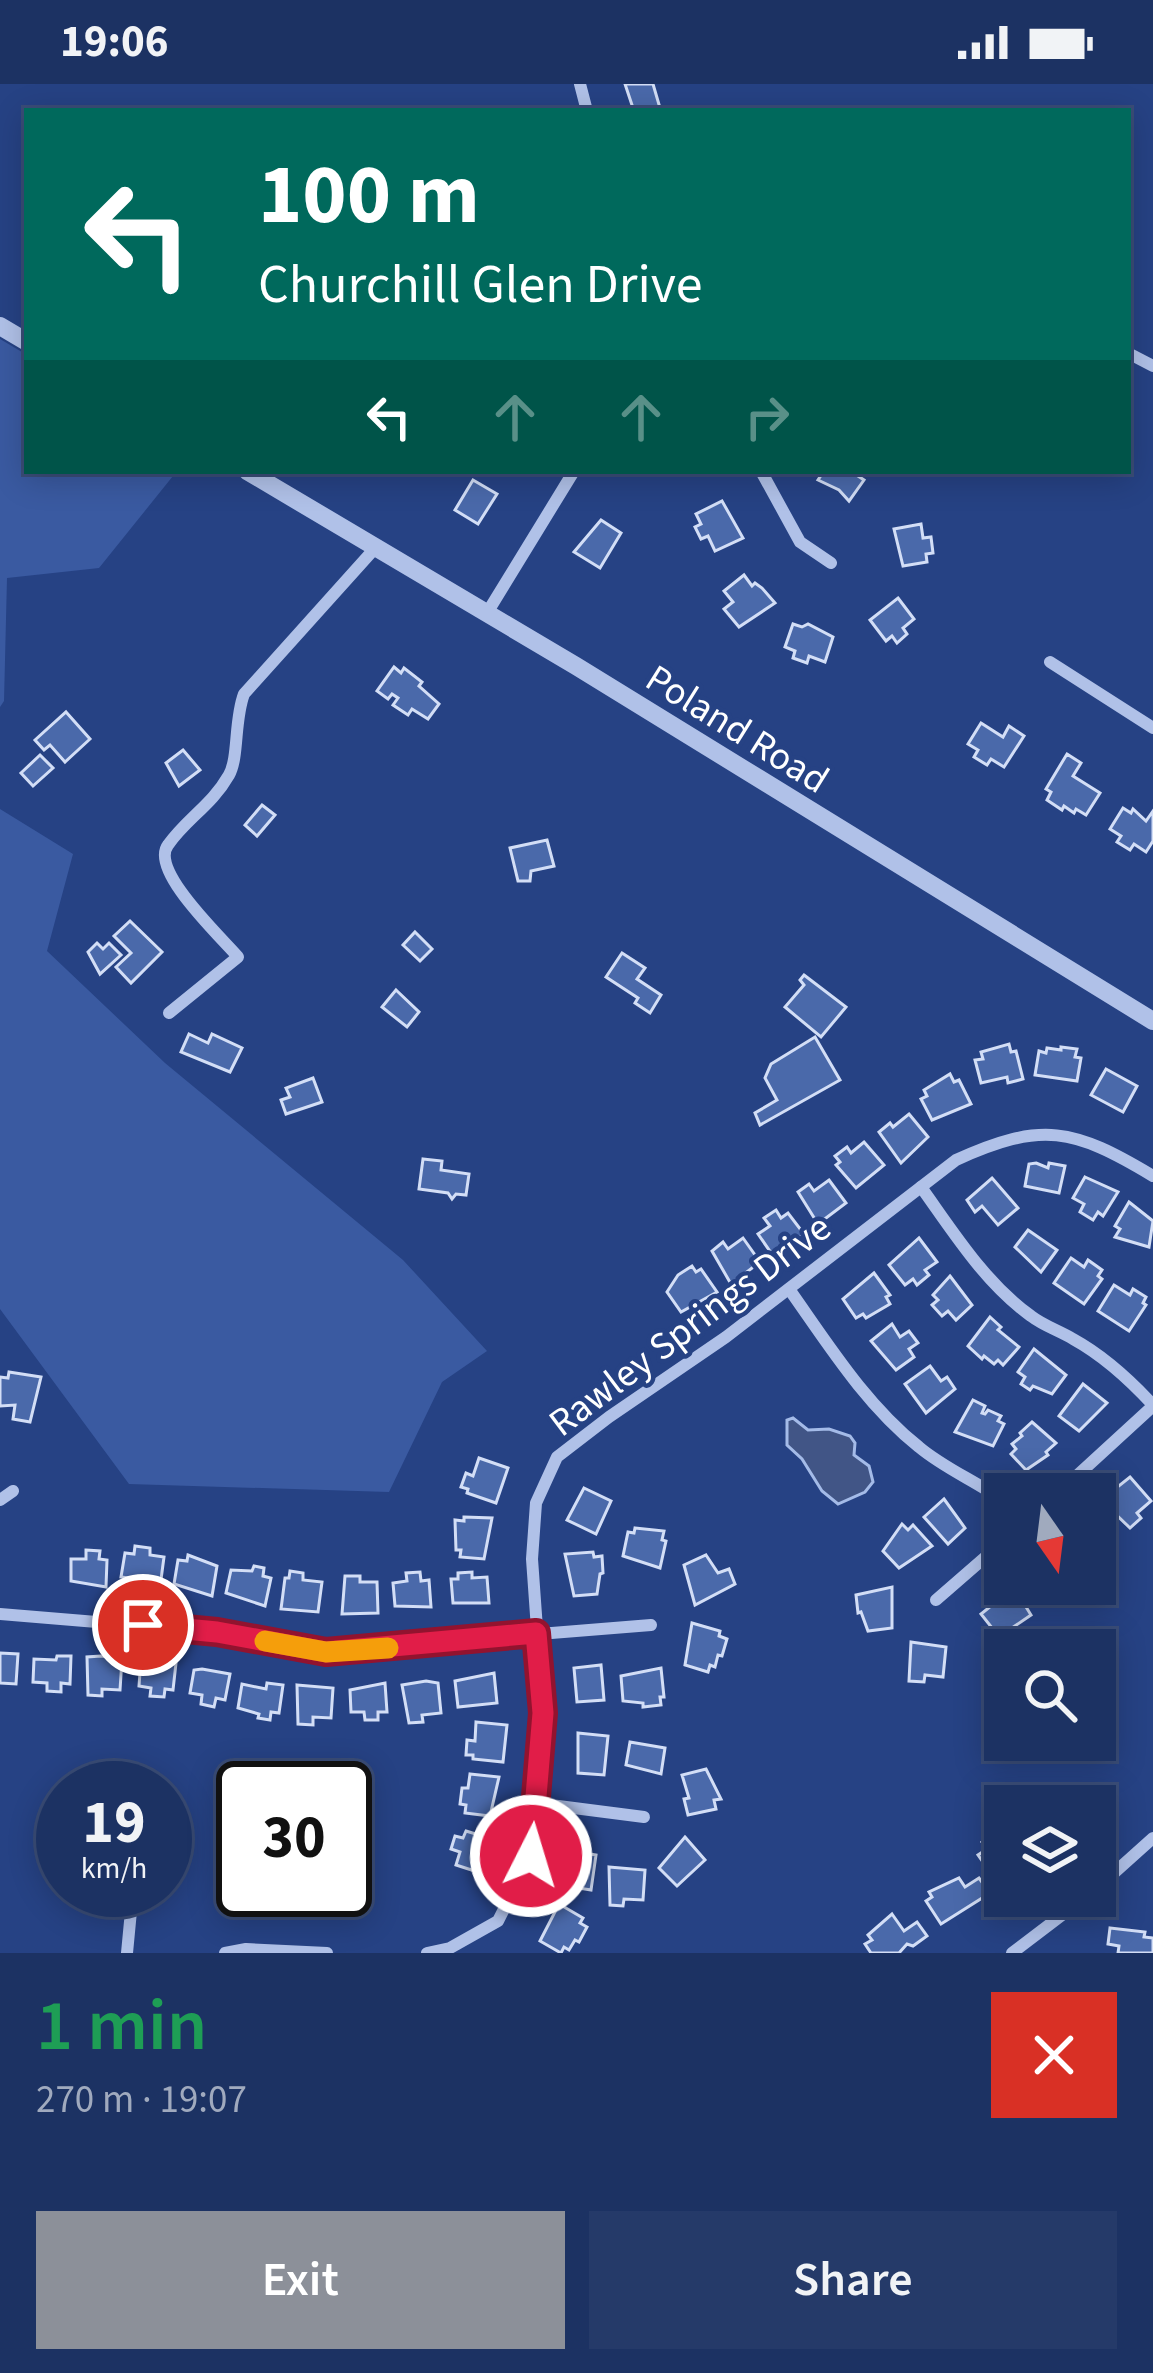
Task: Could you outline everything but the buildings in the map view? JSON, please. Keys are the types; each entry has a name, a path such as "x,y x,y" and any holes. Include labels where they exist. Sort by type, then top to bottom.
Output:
{"street":[{"name":"Poland Road","path":"252,474 1153,1021"},
{"path":"487,613 572,474"},
{"path":"763,474 800,542 831,563"},
{"path":"169,1013 238,957 172,880 163,862 167,845 215,799 232,771 236,716 244,694 377,546"},
{"path":"1050,662 1153,728"},
{"name":"Rawley Springs Drive","path":"427,1953 450,1948 498,1921 531,1856 543,1713 532,1559 536,1503 557,1457 789,1289 956,1160 1000,1140 1052,1131 1085,1141 1153,1176"},
{"path":"921,1187 978,1266 1010,1297 1033,1318 1078,1341 1126,1375 1153,1406 1080,1473"},
{"path":"789,1289 852,1378 898,1430 984,1489"},
{"path":"0,1500 13,1491"},
{"path":"936,1600 984,1558"},
{"path":"0,1614 217,1632 326,1652 651,1625"},
{"path":"535,1803 644,1817"},
{"path":"1116,1872 1153,1838"},
{"path":"127,1953 130,1917"},
{"path":"1012,1953 1059,1917"},
{"path":"1028,1940 1036,1953"},
{"path":"225,1953 246,1949 327,1953"}],"shaded area":[{"path":"0,339 24,353 24,474 175,474 99,568 7,578 4,701 0,707"},
{"path":"0,809 73,854 47,951 165,1063 403,1260 487,1351 442,1382 389,1492 129,1484 0,1309"},
{"path":"793,1418 808,1430 829,1429 850,1436 854,1455 869,1466 873,1482 865,1492 838,1504 822,1491 787,1445 787,1420"}],"slow traffic":[{"path":"265,1641 326,1652 388,1648"}],"route":[{"path":"143,1625 217,1632 326,1652 536,1633 543,1713 531,1856"}]}
